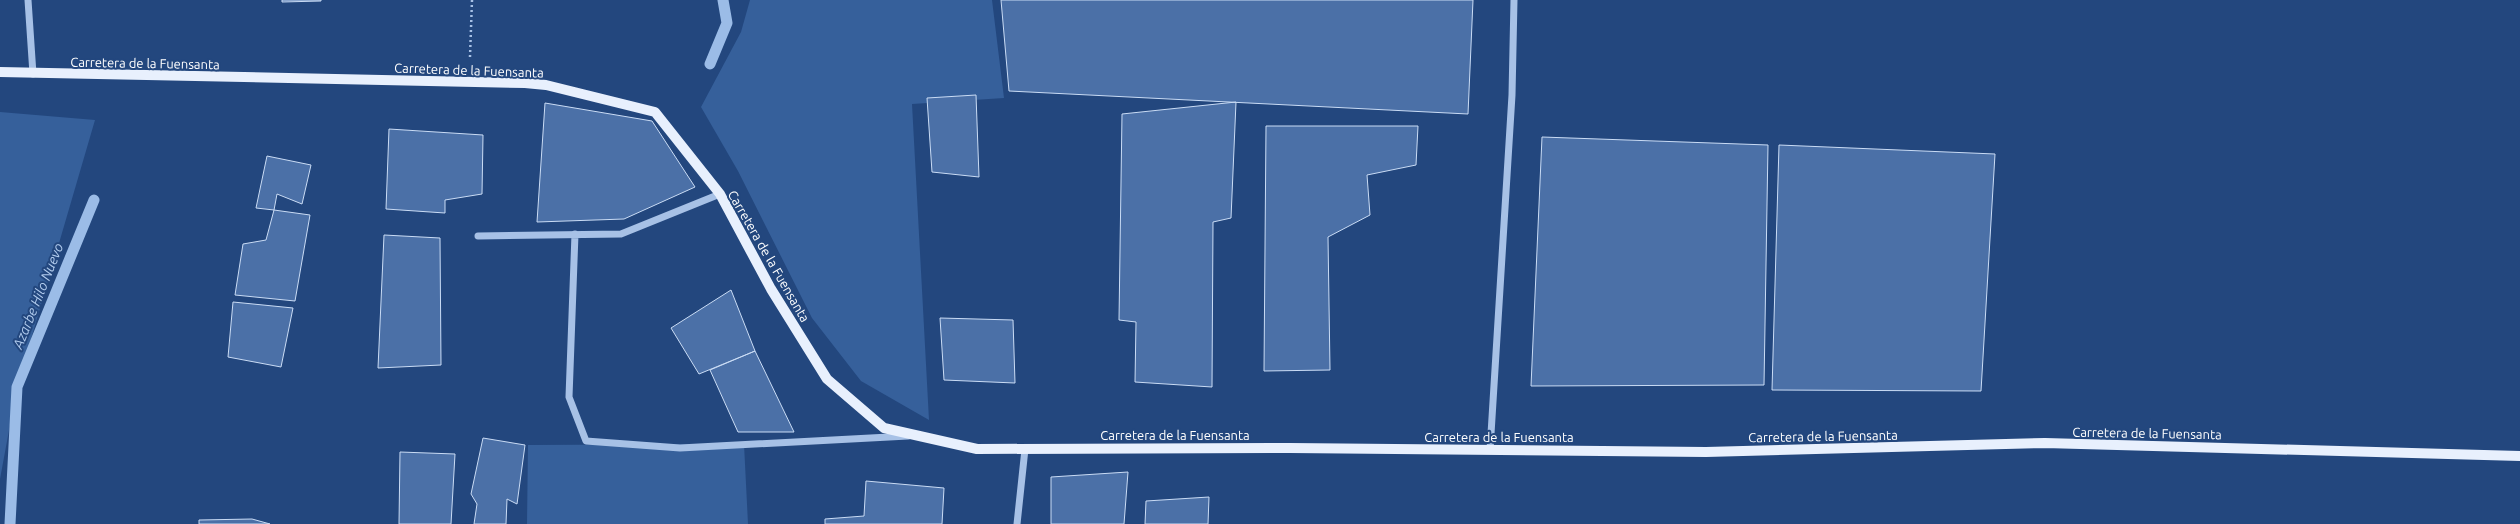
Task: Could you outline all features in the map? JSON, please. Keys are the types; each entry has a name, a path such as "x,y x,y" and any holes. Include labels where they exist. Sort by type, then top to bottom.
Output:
{"main road":[{"name":"Carretera de la Fuensanta","path":"0,72 33,74 469,82 546,85 656,112 720,194 771,289 827,379 884,428 977,449 1706,452 2045,443 2520,456"}],"street":[{"path":"28,0 33,74"},
{"path":"1490,450 1512,95 1514,0"},
{"path":"478,236 621,234 720,194"},
{"path":"575,234 569,397 586,441 680,448 918,435"},
{"path":"1017,524 1025,449"}],"path":[{"path":"469,82 472,0"}],"shaded area":[{"path":"750,0 992,0 1004,98 912,104 929,420 861,381 812,318 738,171 701,107 741,32"},
{"path":"0,112 95,120 17,387 0,479"},
{"path":"744,444 748,524 527,524 528,445"}],"building":[{"path":"282,0 321,0 321,1 282,2"},
{"path":"1001,0 1473,0 1468,114 1009,91"},
{"path":"976,95 979,177 932,172 927,98"},
{"path":"1236,102 1231,218 1213,222 1212,387 1135,382 1136,322 1119,320 1122,114"},
{"path":"545,103 652,121 695,187 624,219 537,222"},
{"path":"1266,126 1418,126 1416,165 1367,175 1370,215 1328,237 1330,370 1264,371"},
{"path":"389,129 483,135 482,194 445,200 445,213 386,209"},
{"path":"1542,137 1768,145 1764,385 1531,386"},
{"path":"1779,145 1995,154 1981,391 1772,390"},
{"path":"267,156 311,165 302,204 277,194 274,210 256,208"},
{"path":"274,210 310,215 295,301 235,295 243,244 266,240"},
{"path":"384,235 440,238 441,365 378,368"},
{"path":"731,290 755,351 699,374 671,328"},
{"path":"233,302 293,308 281,367 228,357"},
{"path":"940,318 1013,320 1015,383 944,380"},
{"path":"755,351 794,432 738,432 710,370"},
{"path":"483,438 525,445 517,504 507,499 506,524 474,524 477,504 471,494"},
{"path":"400,452 455,454 451,524 399,524"},
{"path":"1128,472 1124,524 1051,524 1051,477"},
{"path":"866,481 944,488 942,524 825,524 825,519 864,516"},
{"path":"1209,497 1208,524 1145,524 1146,501"},
{"path":"252,519 270,524 199,524 199,520"}],"waterway":[{"name":"Azarbe Hilo Nuevo","path":"710,64 727,23 723,0"},
{"name":"Azarbe Hilo Nuevo","path":"10,524 17,387 94,200"}]}
